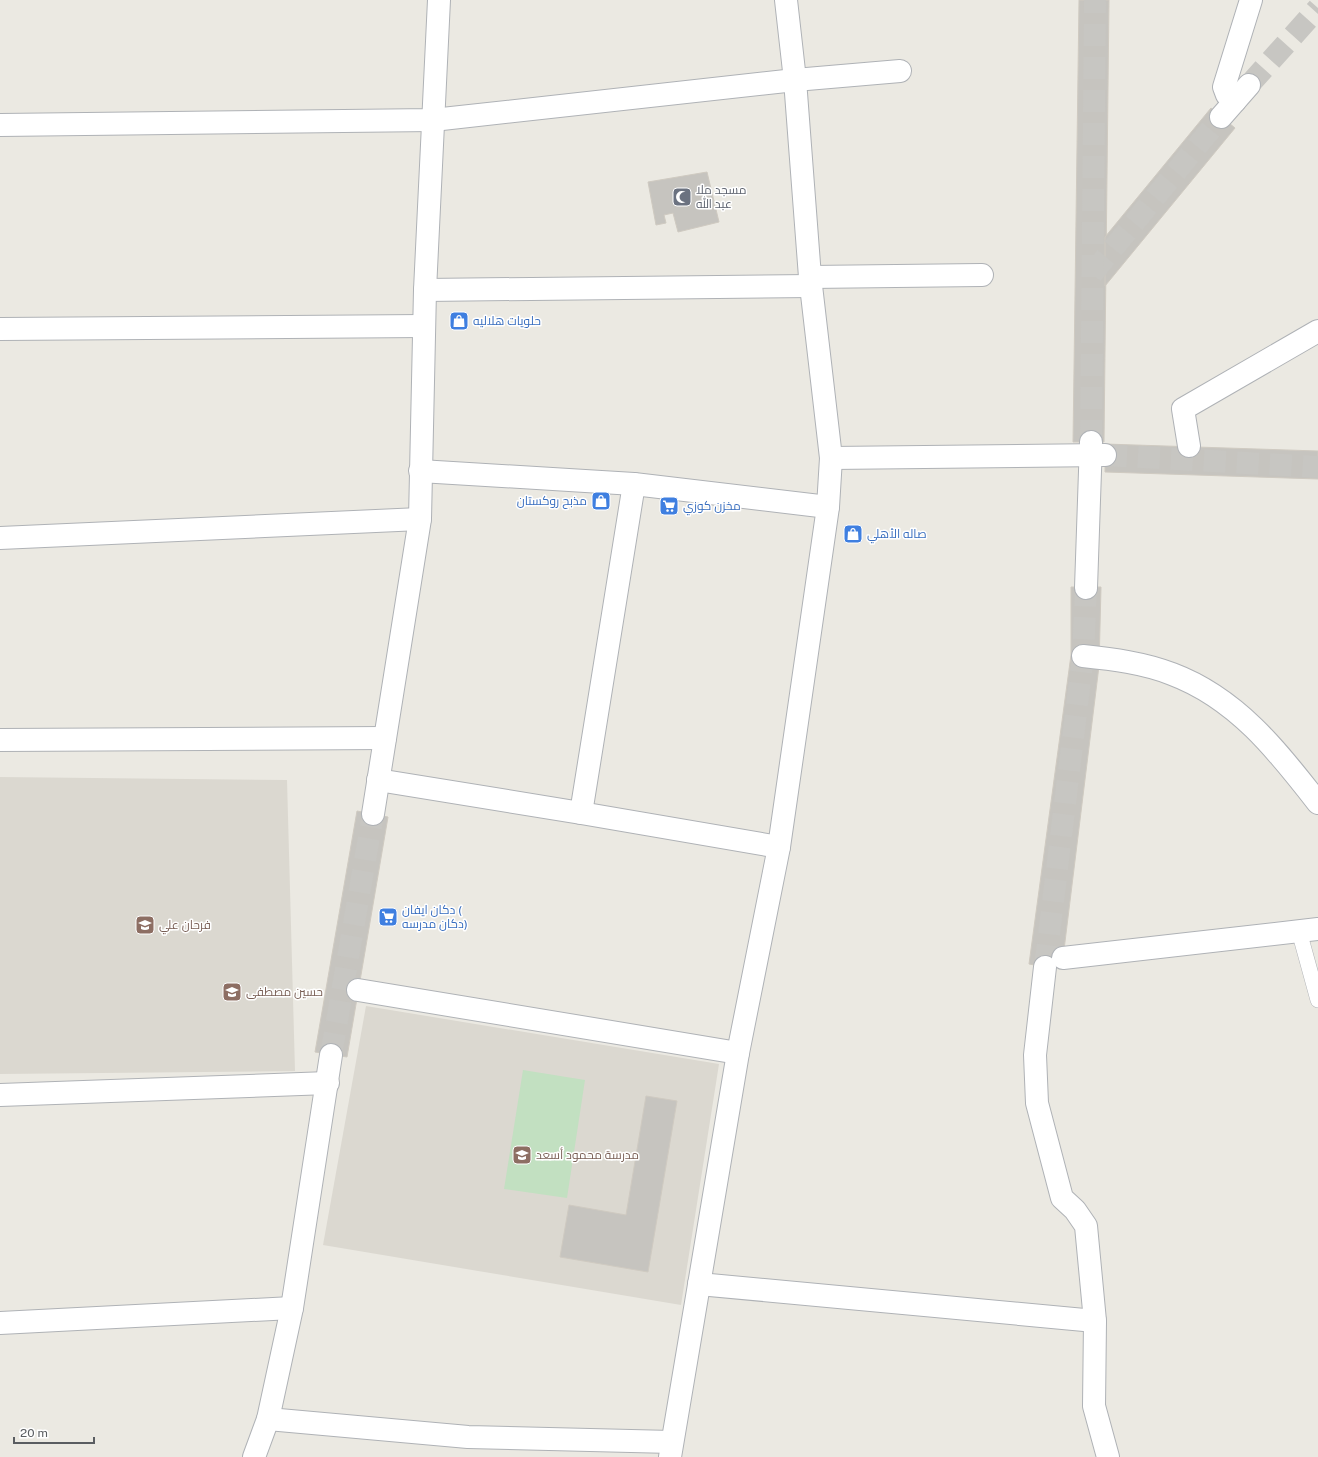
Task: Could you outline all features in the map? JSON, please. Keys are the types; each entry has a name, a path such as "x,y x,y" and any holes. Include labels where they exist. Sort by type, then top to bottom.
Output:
{"street":[{"path":"373,814 420,519 424,326 439,0"},
{"path":"268,1418 468,1437 671,1450 738,1053 779,847 828,507 831,458 810,281 795,80 786,0"},
{"path":"1235,101 1227,95 1224,87 1251,0"},
{"path":"0,125 433,120 795,80 900,71"},
{"path":"426,290 810,281 982,275"},
{"path":"1,329 424,326"},
{"path":"1189,446 1183,409 1318,331"},
{"path":"831,458 1096,450 1086,588"},
{"path":"420,471 634,484 828,507"},
{"path":"581,813 634,484"},
{"path":"0,538 420,519"},
{"path":"1083,656 1147,666 1172,674 1201,687 1225,702 1247,720 1276,749 1318,803"},
{"path":"0,740 386,738"},
{"path":"378,780 779,847"},
{"path":"1108,1457 1094,1406 1095,1321 1086,1226 1075,1210 1062,1198 1037,1103 1035,1056 1054,962 1308,930"},
{"path":"358,990 738,1053"},
{"path":"254,1457 268,1418 292,1308 328,1083 331,1055"},
{"path":"0,1095 328,1083"},
{"path":"699,1284 1095,1321"},
{"path":"0,1323 292,1308"}],"lane":[{"path":"1308,930 1318,1000"}],"shaded area":[{"name":"فرحان علي","path":"0,777 287,780 295,1071 0,1074"},
{"name":"مدرسة محمود أسعد","path":"366,1006 719,1064 681,1305 323,1245"}],"green space":[{"path":"523,1070 585,1080 567,1198 504,1189"}],"building":[{"path":"1079,0 1109,0 1104,442 1073,442"},
{"path":"1211,108 1235,128 1105,286 1105,237"},
{"name":"مسجد ملا عبد الله","path":"707,172 719,222 678,232 673,213 664,215 666,223 656,225 648,182"},
{"path":"1105,444 1318,451 1318,479 1105,472"},
{"path":"1071,587 1101,587 1099,666 1063,958 1057,966 1045,967 1029,964 1071,655"},
{"path":"357,811 388,817 347,1057 315,1052"},
{"path":"646,1096 677,1101 648,1272 560,1257 569,1205 626,1215"}],"tunnel":[{"path":"1091,442 1095,0"},
{"path":"1249,85 1318,8"},
{"path":"1092,274 1221,117"},
{"path":"1105,455 1318,467"},
{"path":"1045,967 1083,656 1086,588"},
{"path":"331,1055 373,814"}],"place":[{"name":"مسجد ملا عبد الله","path":"682,197"},
{"name":"حلويات هلاليه","path":"459,321"},
{"name":"مذبح روكستان","path":"601,501"},
{"name":"مخزن كوزي","path":"669,506"},
{"name":"صاله الأهلي","path":"853,534"},
{"name":"دكان ايفان ( دكان مدرسه)","path":"388,917"},
{"name":"فرحان علي","path":"145,925"},
{"name":"حسين مصطفى","path":"232,992"},
{"name":"مدرسة محمود أسعد","path":"522,1155"}]}
